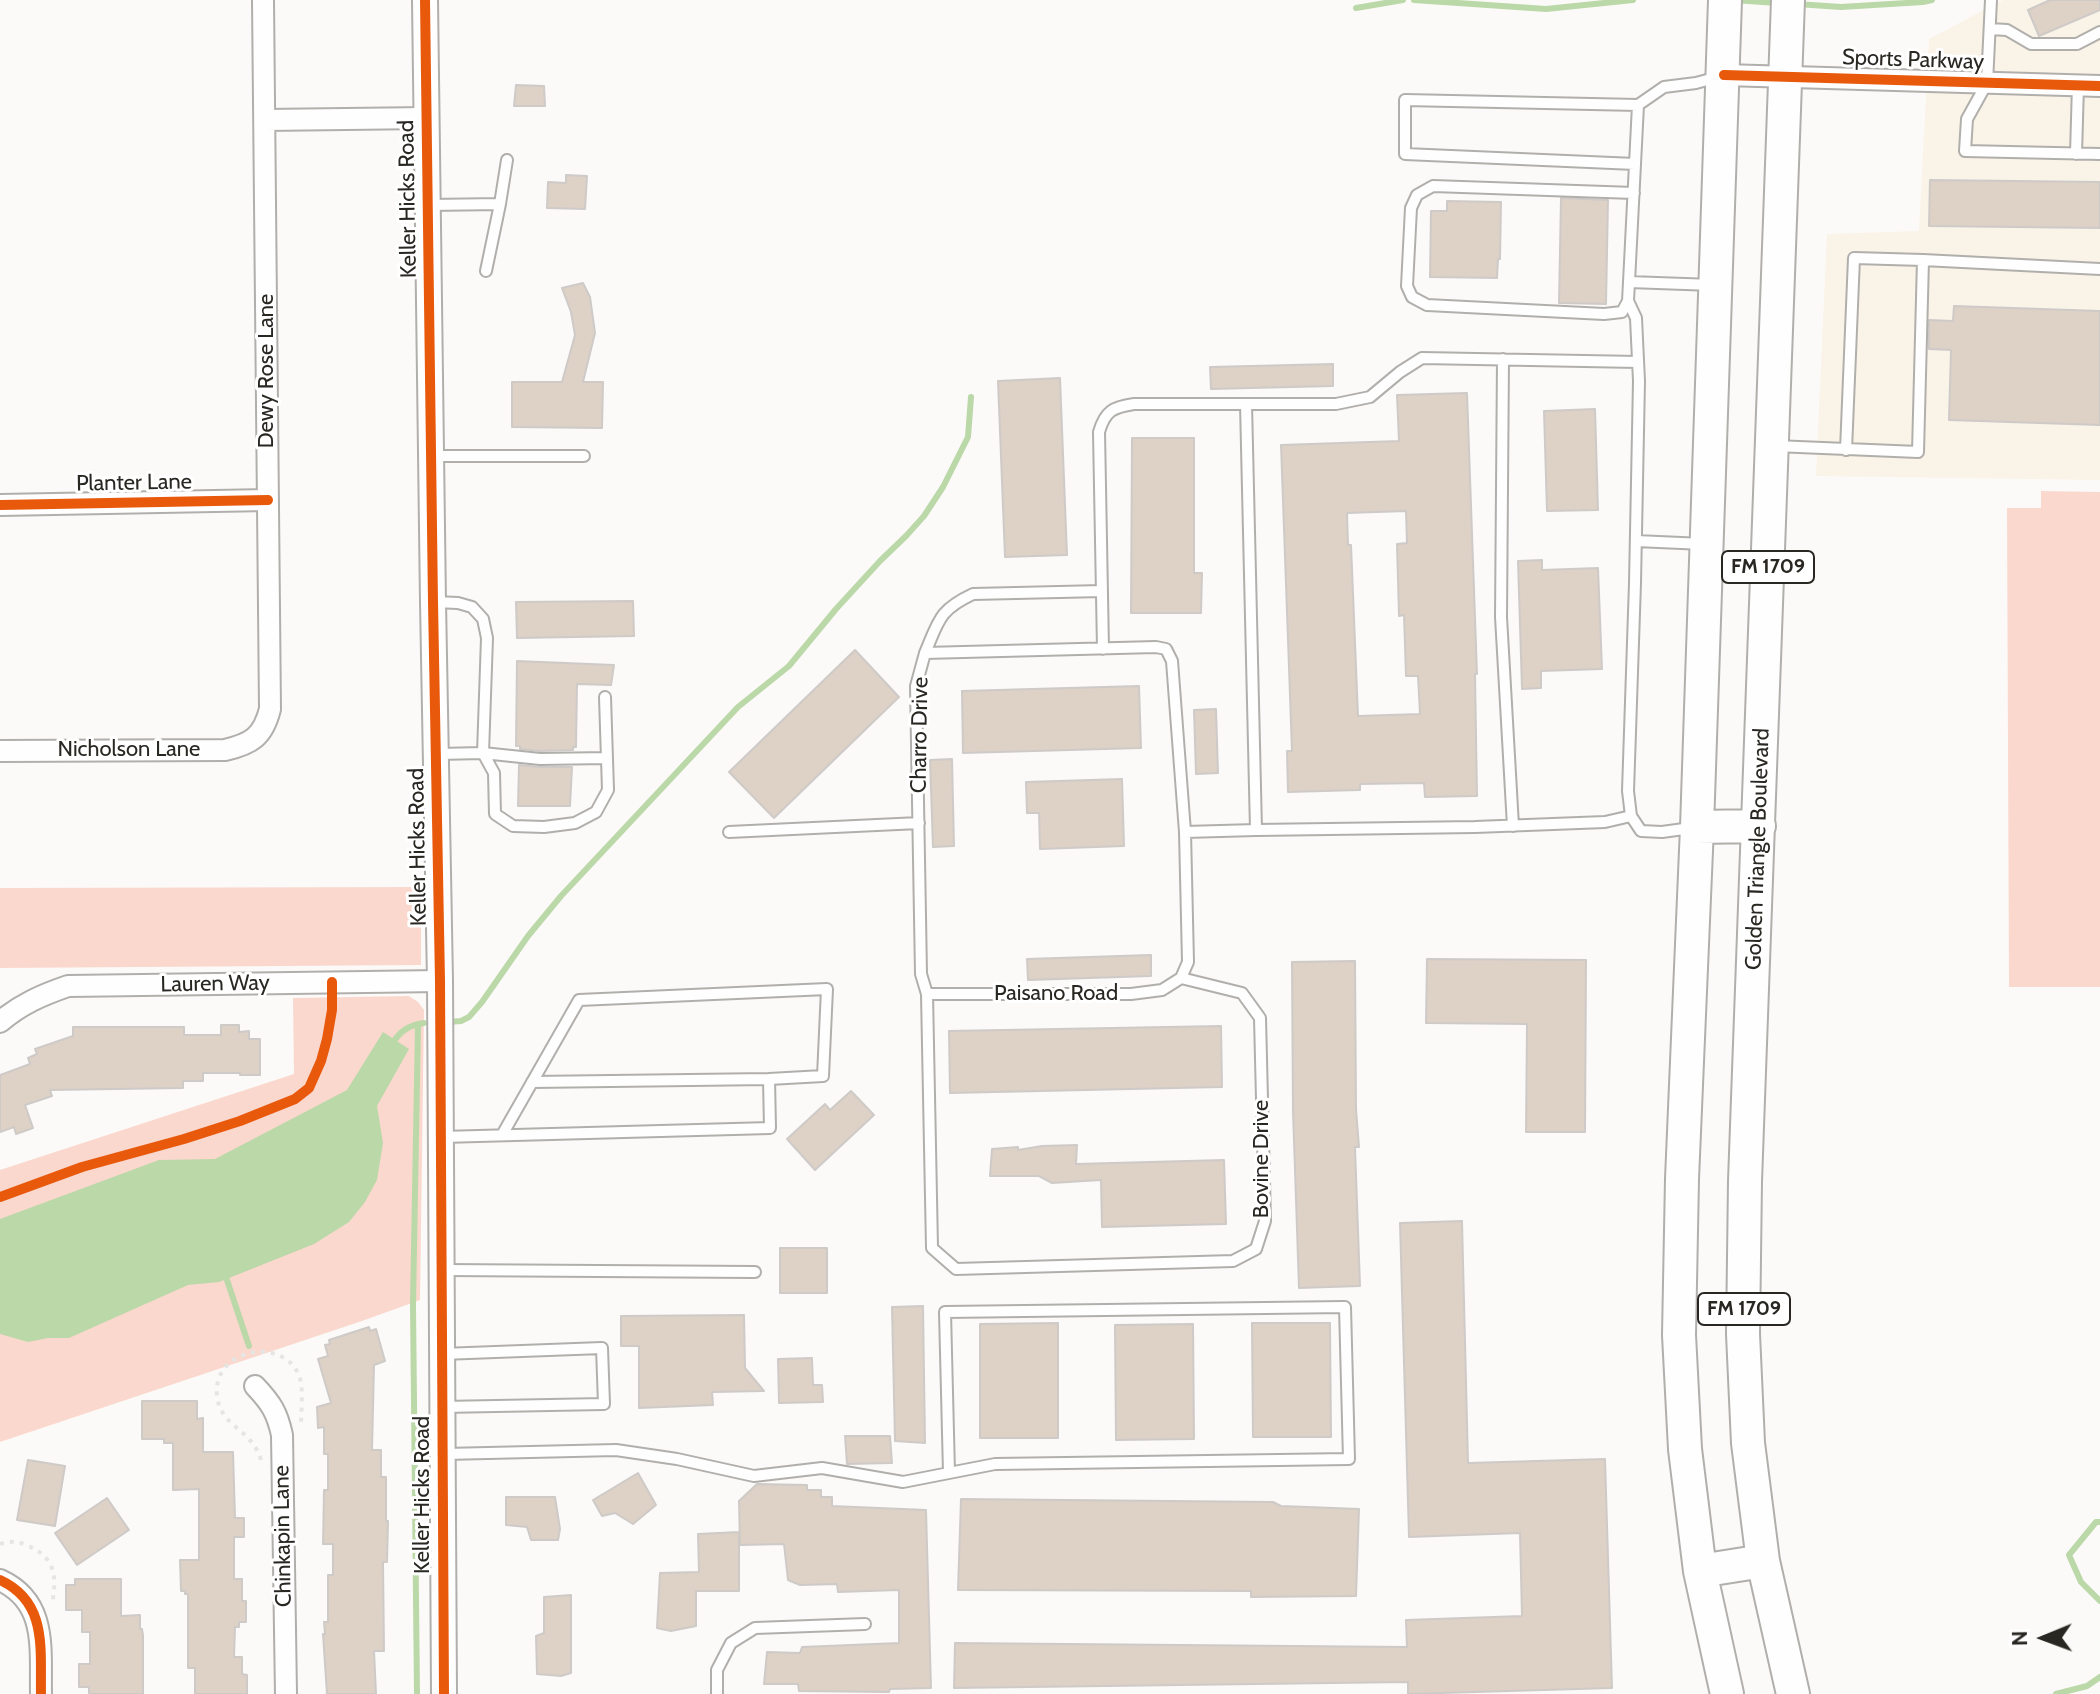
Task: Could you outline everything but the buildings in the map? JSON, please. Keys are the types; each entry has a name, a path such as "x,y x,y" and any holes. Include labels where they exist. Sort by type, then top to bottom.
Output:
{"main road":[{"name":"FM 1709","path":"1725,0 1679,1335 1685,1449 1700,1571 1727,1694"},
{"name":"Golden Triangle Boulevard","path":"1788,0 1745,1181 1743,1334 1748,1443 1763,1561 1793,1694"},
{"path":"1697,827 1759,826"},
{"path":"1700,1571 1763,1561"}],"street":[{"name":"Dewy Rose Lane","path":"255,738 266,725 270,709 263,0"},
{"name":"Keller Hicks Road","path":"425,0 440,981 444,1694"},
{"name":"Sports Parkway","path":"1724,60 1786,63 1987,83 2100,86"},
{"path":"265,120 427,118"},
{"name":"Planter Lane","path":"0,505 268,500"},
{"name":"Nicholson Lane","path":"0,751 225,750 242,746 255,738"},
{"name":"Lauren Way","path":"0,1022 16,1008 38,996 68,986 440,981"},
{"name":"Chinkapin Lane","path":"255,1386 270,1401 282,1435 286,1694"},
{"path":"0,1580 16,1587 32,1607 40,1635 41,1694"}],"lane":[{"path":"1991,0 1987,83 1967,119 1965,151 2100,154"},
{"path":"1990,29 2007,30 2031,44 2077,44 2100,32"},
{"path":"1635,164 1405,154 1405,100 1638,105 1664,87 1696,83 1724,60"},
{"path":"2076,154 2078,85"},
{"path":"1634,193 1433,186 1417,195 1411,208 1407,286 1412,297 1427,305 1604,314 1622,312 1628,301 1634,193 1638,105"},
{"path":"486,271 507,160"},
{"path":"429,205 500,204"},
{"path":"1846,450 1854,258 2100,269"},
{"path":"1773,446 1918,452 1923,260"},
{"path":"1629,282 1716,285"},
{"path":"1628,301 1636,318 1638,362 1628,791 1631,816 1641,831 1662,832 1697,827"},
{"path":"1181,978 1188,962 1185,832 1172,661 1166,649 1103,649 1099,432 1102,420 1118,406 1134,404 1336,404 1370,397 1422,358 1638,362"},
{"path":"1503,359 1501,617 1513,826"},
{"path":"1246,404 1256,830"},
{"path":"431,456 584,456"},
{"path":"1636,541 1706,544"},
{"path":"925,653 941,615 973,594 1102,591"},
{"path":"433,602 472,607 483,619 487,638 483,753 494,773 495,814 513,826 544,827 575,823 596,812 608,790 605,697"},
{"name":"Charro Drive","path":"927,994 921,974 916,686 925,653 1103,649"},
{"path":"436,755 483,753 540,759 607,758"},
{"path":"1185,832 1513,826 1605,822 1631,816"},
{"path":"729,832 919,823"},
{"name":"Bovine Drive","path":"927,994 932,1248 956,1269 1233,1261 1256,1249 1265,1221 1260,1018 1242,993 1181,978"},
{"name":"Paisano Road","path":"927,994 1131,994 1162,990 1181,978"},
{"path":"502,1135 532,1082 579,1000 827,989 823,1076 532,1082"},
{"path":"440,1137 770,1128 769,1079"},
{"path":"441,1270 755,1272"},
{"path":"443,1454 616,1450 677,1459 754,1476 822,1468 903,1482 949,1473 995,1464 1349,1459 1345,1307 945,1312 949,1473"},
{"path":"442,1354 602,1348 604,1404 442,1407"},
{"path":"717,1694 717,1670 731,1643 755,1628 865,1624"}],"path":[{"path":"0,1197 71,1170 240,1121 295,1099 309,1088 321,1061 332,1010 332,982"}],"shaded area":[{"path":"2003,0 2100,0 2100,480 1816,476 1827,234 1919,231 1929,39"},
{"path":"2041,491 2100,492 2100,987 2009,987 2007,508 2041,508"},
{"path":"421,887 421,965 0,968 0,888"},
{"path":"409,996 424,1010 420,1300 0,1442 0,1170 294,1074 293,998"},
{"path":"383,1032 409,1049 377,1106 383,1143 377,1180 349,1222 314,1244 219,1282 188,1285 69,1338 28,1342 0,1334 0,1219 159,1160 215,1159 347,1090"}],"waterway":[{"path":"1356,8 1403,0"},
{"path":"1414,0 1546,9 1633,0"},
{"path":"1733,0 1778,3"},
{"path":"1797,4 1841,7 1932,0"},
{"path":"449,1022 469,1017 561,896 738,707 789,666 836,609 924,516 943,487 968,437 971,397"},
{"path":"392,1044 405,1029 424,1023"},
{"path":"417,1694 413,1305 418,1024"},
{"path":"225,1274 249,1346"},
{"path":"2100,1522 2096,1522 2069,1555 2081,1582 2100,1601"},
{"path":"2056,1694 2087,1686 2100,1677"}],"cycle path":[{"path":"425,0 440,981 444,1694"},
{"path":"1724,75 2100,86"},
{"path":"0,505 268,500"},
{"path":"0,1197 82,1167 240,1121 295,1099 309,1088 321,1061 332,1010 332,982"},
{"path":"0,1580 16,1589 34,1614 40,1644 41,1694"}]}
